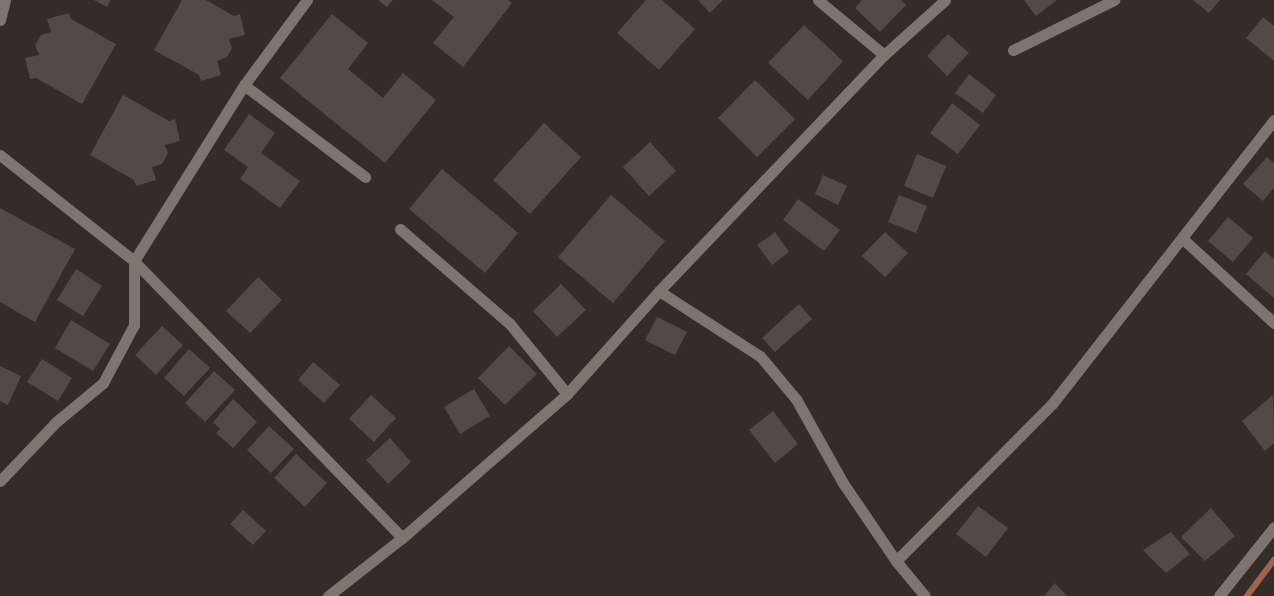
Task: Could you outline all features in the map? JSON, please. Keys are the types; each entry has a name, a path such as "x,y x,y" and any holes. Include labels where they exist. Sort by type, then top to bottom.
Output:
{"street":[{"path":"0,20 5,0"},
{"path":"0,481 56,422 104,383 134,326 134,261 244,85 307,0"},
{"path":"818,0 884,55"},
{"path":"328,596 402,538 567,394 659,291 884,55 945,0"},
{"path":"1013,50 1114,0"},
{"path":"244,85 365,177"},
{"path":"896,561 1052,404 1183,239 1274,120"},
{"path":"0,155 134,261 402,538"},
{"path":"400,229 510,324 567,394"},
{"path":"1183,239 1274,324"},
{"path":"659,291 760,356 796,399 843,483 896,561 925,596"},
{"path":"1220,596 1274,527"}],"building":[{"path":"94,0 111,0 107,7"},
{"path":"182,0 206,0 234,16 240,14 245,35 229,39 232,48 227,57 217,61 221,75 201,81 199,75 154,50"},
{"path":"378,0 393,0 387,7"},
{"path":"432,0 508,0 512,3 463,67 433,43 454,17"},
{"path":"646,0 662,0 695,29 659,70 617,33"},
{"path":"698,0 723,0 710,13"},
{"path":"862,0 901,0 906,5 880,32 855,8"},
{"path":"1024,0 1057,0 1036,16"},
{"path":"1193,0 1220,0 1209,13"},
{"path":"69,13 71,19 116,44 82,104 36,78 30,79 25,58 39,55 35,45 41,35 51,32 47,19"},
{"path":"332,14 368,43 348,69 383,98 403,73 436,100 385,163 280,78"},
{"path":"1263,17 1274,26 1274,61 1246,38"},
{"path":"804,25 843,61 808,100 768,63"},
{"path":"948,34 969,53 947,76 927,56"},
{"path":"969,74 996,95 983,113 955,93"},
{"path":"755,80 795,119 757,157 718,118"},
{"path":"123,95 169,121 175,119 180,141 165,145 168,153 162,164 152,167 156,180 136,186 134,180 90,155"},
{"path":"952,103 980,125 958,154 930,133"},
{"path":"249,114 275,133 261,153 300,181 280,208 240,179 248,167 224,150"},
{"path":"544,123 581,157 530,214 493,180"},
{"path":"650,142 676,171 649,196 623,167"},
{"path":"917,154 946,166 933,198 904,186"},
{"path":"1267,157 1274,163 1274,188 1263,201 1243,184"},
{"path":"442,169 518,233 485,273 409,209"},
{"path":"823,175 847,186 838,205 815,194"},
{"path":"611,195 665,241 613,303 558,257"},
{"path":"899,195 927,206 916,233 888,222"},
{"path":"798,199 840,230 824,251 783,220"},
{"path":"0,208 75,249 35,322 0,302"},
{"path":"1228,217 1253,238 1233,262 1208,241"},
{"path":"775,232 789,252 772,265 757,245"},
{"path":"885,232 908,253 885,277 862,256"},
{"path":"1265,251 1274,259 1274,298 1246,274"},
{"path":"76,269 102,286 83,316 57,300"},
{"path":"258,277 282,300 250,333 226,311"},
{"path":"561,284 586,310 557,337 533,311"},
{"path":"799,304 812,319 775,352 762,338"},
{"path":"657,317 687,332 675,355 645,340"},
{"path":"71,320 110,344 93,371 55,348"},
{"path":"162,326 183,345 156,375 135,355"},
{"path":"509,346 537,374 505,405 478,378"},
{"path":"189,349 210,368 184,396 164,378"},
{"path":"42,359 72,378 58,401 27,382"},
{"path":"313,362 340,385 324,403 298,380"},
{"path":"0,366 21,376 8,405 0,401"},
{"path":"214,371 235,390 205,422 185,403"},
{"path":"474,389 490,416 460,434 444,407"},
{"path":"371,395 396,418 374,442 349,419"},
{"path":"1273,395 1274,443 1265,451 1242,421"},
{"path":"233,399 257,422 233,448 216,433 220,429 213,422"},
{"path":"773,411 798,444 775,463 749,430"},
{"path":"269,426 294,449 271,473 247,450"},
{"path":"390,438 411,462 388,484 366,460"},
{"path":"296,454 327,483 305,507 274,478"},
{"path":"978,506 1008,528 986,557 956,534"},
{"path":"1211,508 1235,536 1205,561 1181,537"},
{"path":"243,510 266,531 253,545 230,524"},
{"path":"1171,532 1190,554 1166,573 1143,550"},
{"path":"1055,583 1067,596 1044,596"}],"waterway":[{"path":"1247,596 1274,560"}]}
